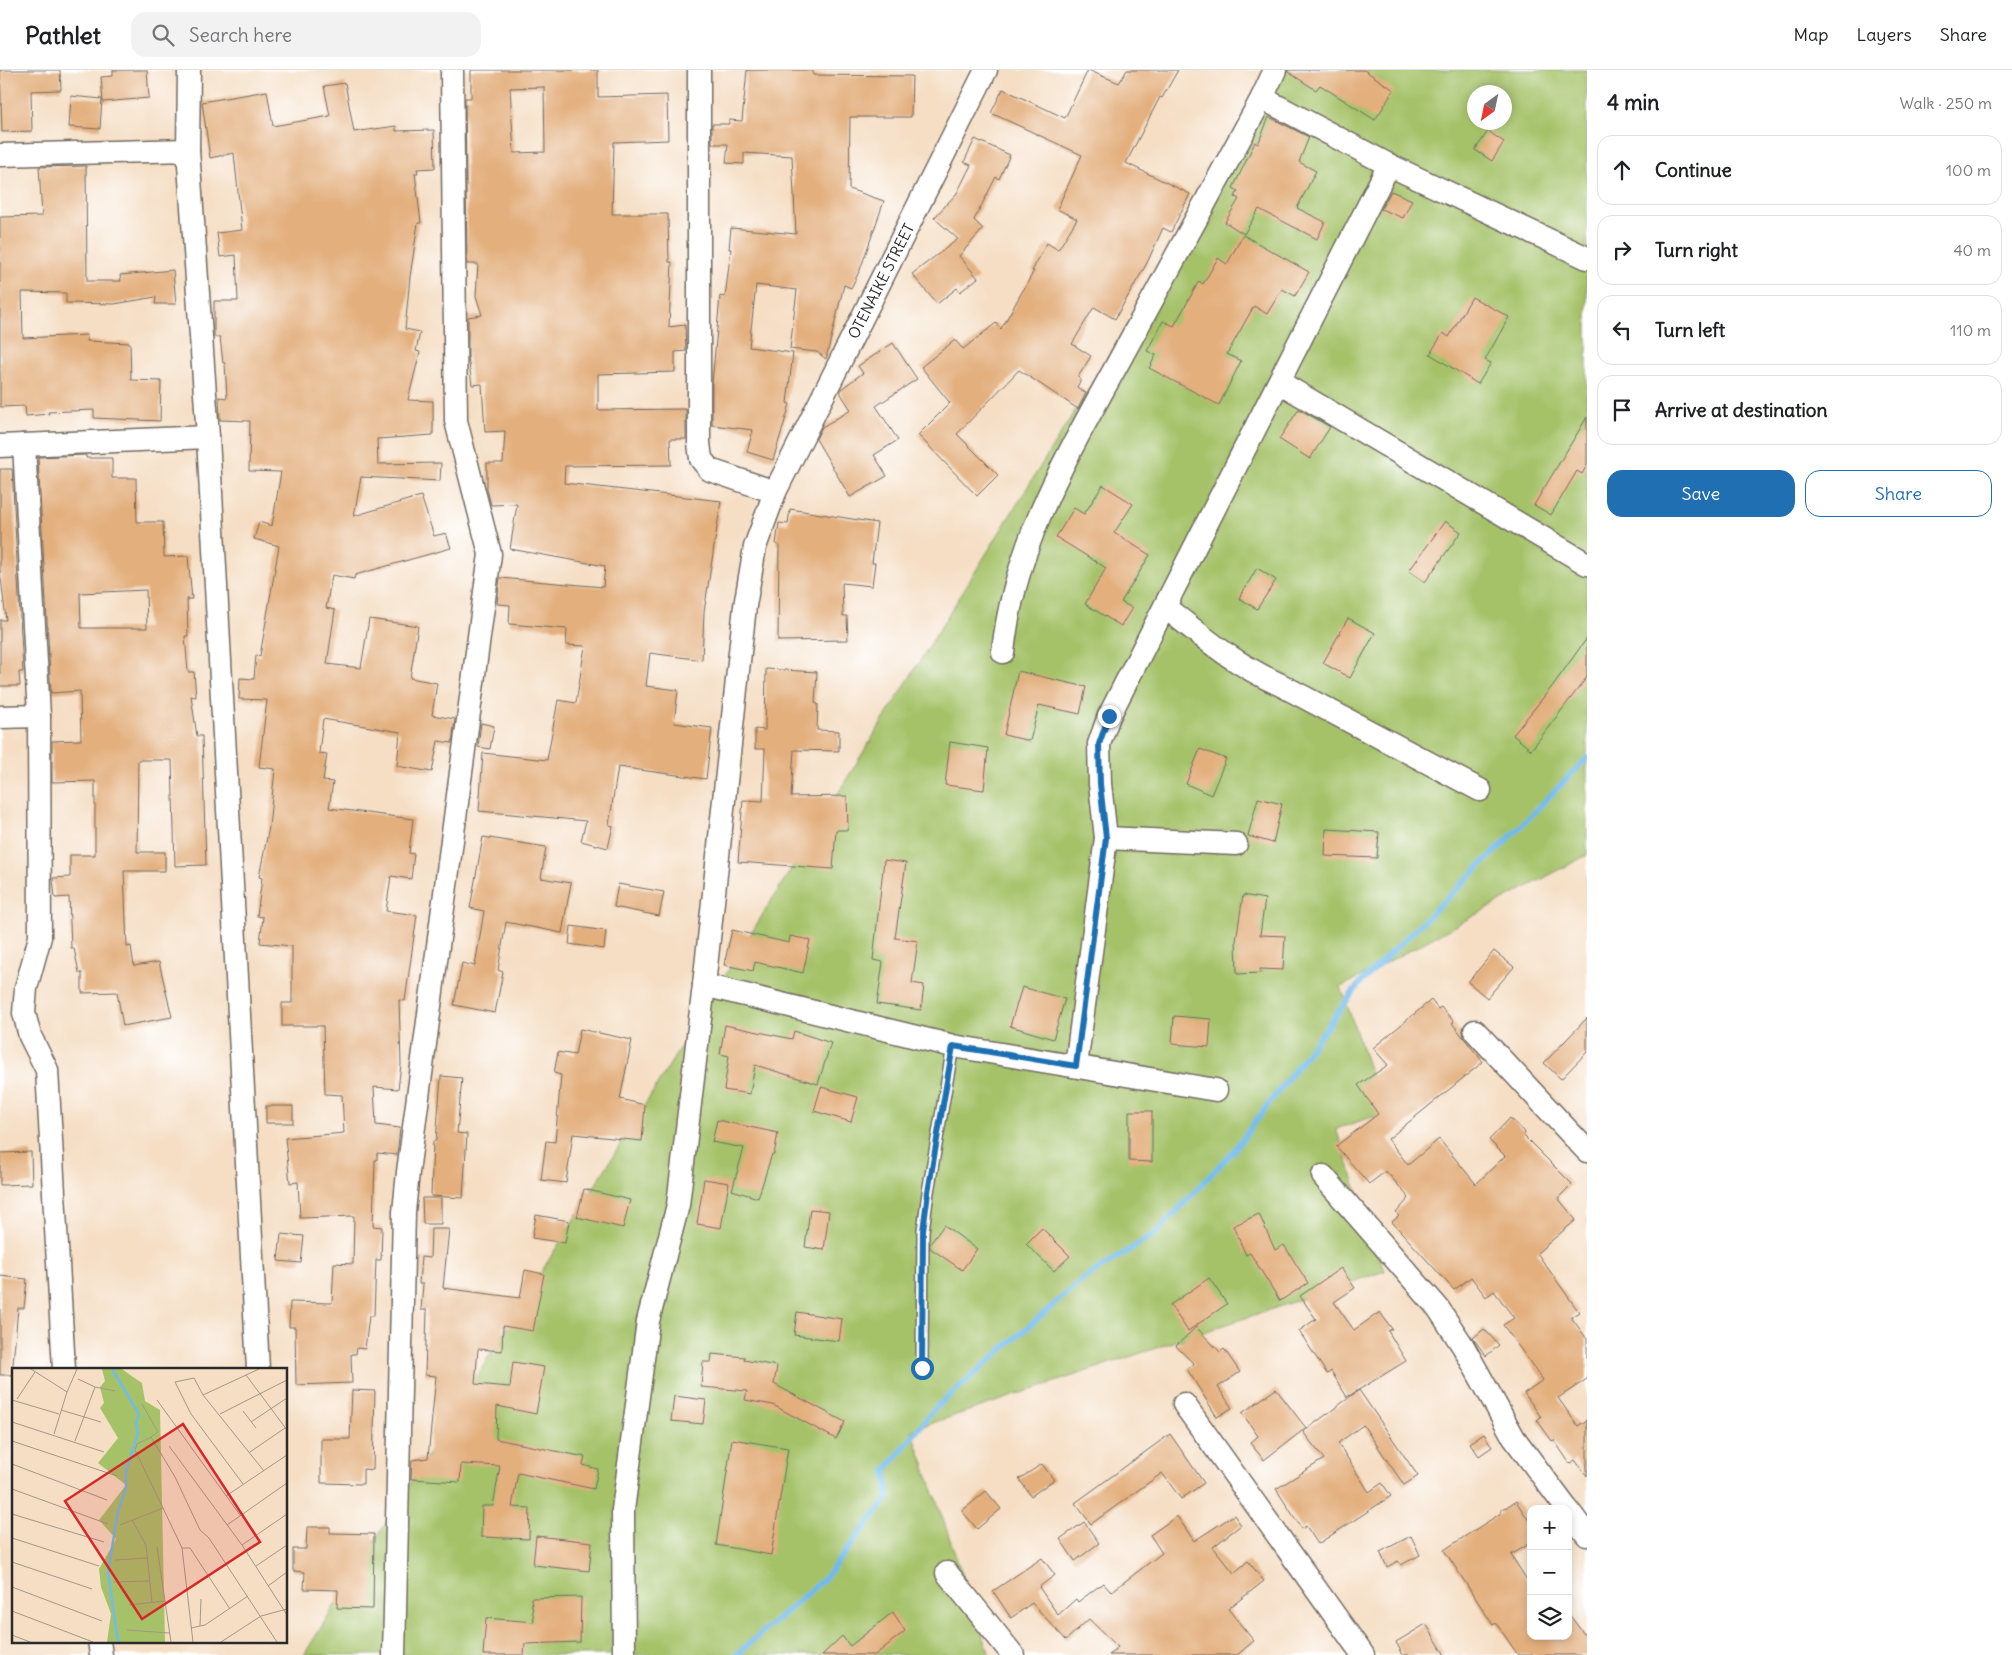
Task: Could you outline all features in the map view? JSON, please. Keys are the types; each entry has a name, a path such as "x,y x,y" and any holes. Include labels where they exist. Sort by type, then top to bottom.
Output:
{"street":[{"path":"189,70 188,150 208,437 258,1368"},
{"path":"394,1655 404,1212 490,554 456,421 452,70"},
{"path":"699,70 699,443 701,459 710,470 775,492"},
{"name":"OTENAIKE STREET","path":"624,1655 623,1510 648,1321 678,1205 746,596 756,547 775,492 986,70"},
{"path":"1003,652 1006,620 1018,569 1051,487 1262,98 1275,70"},
{"path":"1262,98 1389,164 1587,258"},
{"path":"0,155 188,150"},
{"path":"1076,1066 1106,838 1100,784 1099,744 1109,716 1389,164"},
{"path":"1279,382 1587,564"},
{"path":"0,446 208,437"},
{"path":"24,445 39,716 40,937 26,988 24,1013 30,1036 47,1070 64,1368"},
{"path":"1165,607 1228,657 1250,671 1281,685 1480,790"},
{"path":"0,717 39,716"},
{"path":"1106,838 1236,844"},
{"path":"704,985 953,1046 1216,1090"},
{"path":"1475,1031 1587,1151"},
{"path":"1323,1176 1438,1308 1463,1346 1514,1438 1564,1505"},
{"path":"1184,1404 1363,1655"},
{"path":"1572,1515 1587,1535"},
{"path":"947,1573 1013,1655"},
{"path":"100,1642 101,1655"}],"lane":[{"path":"922,1368 923,1231 953,1046"}],"green space":[{"path":"1286,70 1587,70 1587,855 1341,987 1384,1113 1336,1129 1385,1271 912,1430 990,1655 304,1655"}],"building":[{"path":"0,70 60,70 61,90 31,91 32,131 2,132"},
{"path":"113,70 147,70 149,98 103,102 101,77 113,76"},
{"path":"471,70 598,70 598,97 667,95 668,140 614,142 612,214 668,214 669,262 672,262 669,327 685,325 686,351 675,352 675,372 598,374 598,410 686,409 686,439 670,439 671,465 565,466 564,483 721,501 704,612 702,660 650,653 646,686 678,690 674,723 712,728 706,779 618,767 609,825 613,826 608,848 581,841 586,821 479,811 483,753 547,760 558,700 576,703 585,646 566,645 567,629 509,624 510,605 497,604 500,578 603,587 605,566 510,549 517,504 491,505 487,489 487,463 503,463 505,431 485,432 482,384 472,385 468,356 468,317 482,315 476,296 478,264 467,264 465,98 471,98","holes":["544,87 545,152 514,153 510,88"]},
{"path":"747,70 813,70 813,75 912,76 911,117 850,117 849,189 884,201 860,270 851,288 844,285 826,359 817,352 790,349 797,290 756,285 749,347 793,353 787,403 790,404 773,460 747,452 753,430 712,425 712,384 720,296 725,297 731,249 729,249 731,228 796,234 792,156 744,153 744,164 726,163 728,144 712,144 712,124 729,124 729,120 742,121"},
{"path":"1088,70 1119,83 1127,70 1178,70 1162,98 1160,97 1126,163 1190,194 1171,232 1163,228 1147,263 1115,319 1094,307 1072,344 1091,356 1078,377 1081,380 1077,387 1086,393 1078,409 1019,370 957,434 998,475 977,496 918,435 950,403 921,367 955,340 963,349 996,323 1001,329 1034,271 1032,271 1047,243 1058,250 1077,219 1057,209 1082,155 991,113 1003,89 1065,118"},
{"path":"1288,70 1364,70 1394,90 1375,120 1320,85 1316,90 1288,72"},
{"path":"345,83 354,132 396,126 396,131 434,130 435,168 417,169 418,173 415,173 421,223 418,223 405,329 420,332 416,351 420,352 408,400 433,401 433,435 377,439 378,464 441,463 440,481 361,477 354,516 421,496 434,536 446,533 451,548 355,575 354,579 332,575 326,608 335,610 327,664 361,668 369,619 418,626 410,678 437,683 432,715 455,719 452,743 438,741 432,772 397,766 400,732 323,719 319,753 327,754 323,781 333,782 329,808 413,819 409,853 414,854 411,879 391,876 386,911 417,915 405,1001 399,1000 401,1065 398,1089 374,1087 376,1125 400,1128 397,1155 377,1153 377,1160 375,1160 373,1226 382,1227 381,1260 376,1260 374,1316 369,1316 365,1349 357,1348 356,1354 351,1354 352,1383 296,1385 295,1327 289,1327 290,1302 332,1303 334,1263 353,1264 354,1216 300,1218 298,1182 290,1183 285,1138 344,1133 342,1095 325,1094 323,1026 282,1026 282,1003 292,1003 292,946 260,943 263,917 257,916 262,878 259,877 269,827 275,769 259,767 267,700 239,699 240,678 254,679 256,655 260,656 279,546 254,539 259,522 272,526 281,472 249,471 250,421 220,420 219,397 227,398 225,363 223,363 220,337 214,337 214,301 238,301 236,255 220,257 217,233 242,230 234,153 210,158 202,102 267,91 273,126 330,116 324,86"},
{"path":"71,96 102,99 100,129 69,127"},
{"path":"1269,117 1309,137 1299,162 1316,171 1297,208 1325,222 1317,239 1259,209 1244,234 1225,222 1239,199 1235,197 1238,191 1233,188 1255,142 1258,144"},
{"path":"1488,131 1504,142 1492,161 1475,150"},
{"path":"975,139 1010,155 999,179 996,177 974,220 983,229 959,256 978,278 960,292 957,288 937,304 912,274 958,239 934,218 957,193 971,165 964,162"},
{"path":"86,166 87,281 121,281 120,275 173,270 176,304 155,304 156,297 114,304 66,303 66,293 22,292 23,338 87,335 87,341 130,343 131,380 161,381 160,421 94,418 94,410 48,412 49,414 26,416 25,406 0,407 0,217 42,216 39,167"},
{"path":"1391,191 1412,200 1403,218 1381,209"},
{"path":"1243,235 1309,272 1295,296 1282,289 1267,314 1254,306 1227,354 1241,361 1219,405 1149,368 1156,355 1147,351 1163,321 1174,326 1199,281 1203,284 1218,258 1227,264"},
{"path":"1472,297 1509,317 1485,360 1491,363 1478,384 1430,354 1443,333 1449,337"},
{"path":"893,343 917,379 876,406 898,440 874,455 887,476 850,497 816,439 822,427 851,410 841,394 841,389 863,373 858,366"},
{"path":"1299,409 1330,427 1310,459 1279,439"},
{"path":"1587,417 1587,465 1582,474 1577,471 1551,515 1534,505"},
{"path":"86,455 86,458 112,458 112,478 136,478 137,522 163,522 164,557 188,556 192,599 187,599 188,636 185,636 188,672 194,672 196,697 191,696 197,736 202,736 206,865 175,866 172,760 138,760 137,852 165,852 165,871 124,871 127,947 131,946 134,966 159,962 172,1017 123,1026 117,992 82,993 82,973 79,973 74,948 71,948 69,897 55,898 53,878 70,877 70,855 95,855 95,781 52,782 52,741 81,740 80,691 51,693 38,457","holes":["146,590 147,628 81,628 80,593"]},
{"path":"0,469 12,469 23,672 19,672 20,686 0,686 0,620 6,620 0,570"},
{"path":"1103,485 1133,504 1114,533 1150,555 1121,602 1132,608 1121,626 1085,604 1106,568 1056,537 1074,508 1084,514"},
{"path":"790,509 877,523 872,563 875,563 872,586 842,583 843,616 847,616 848,640 778,641 779,545 776,544 779,523 788,524"},
{"path":"1445,521 1461,532 1425,582 1409,571"},
{"path":"1257,568 1276,580 1257,609 1239,598"},
{"path":"1348,618 1375,633 1350,678 1323,663"},
{"path":"1587,638 1587,677 1531,750 1513,735 1551,688"},
{"path":"766,669 817,672 815,703 818,704 817,730 839,731 839,751 794,750 791,797 847,796 848,830 836,830 833,869 738,862 743,800 763,801 765,749 755,749 755,729 765,730"},
{"path":"1018,671 1086,687 1080,714 1039,705 1030,741 1004,735"},
{"path":"481,723 494,726 490,749 478,747"},
{"path":"950,742 988,748 984,790 945,785"},
{"path":"1200,749 1226,759 1211,795 1186,784"},
{"path":"1258,798 1282,804 1273,843 1248,836"},
{"path":"1326,829 1379,832 1377,858 1325,856"},
{"path":"483,837 546,847 541,878 571,883 562,933 506,922 498,970 503,972 495,1013 454,1005 462,963 475,966 484,911 470,908"},
{"path":"884,860 906,863 895,938 918,941 912,983 924,985 921,1010 877,1004 883,962 873,960"},
{"path":"618,884 664,892 659,916 614,907"},
{"path":"1243,895 1265,899 1260,935 1285,936 1283,970 1260,969 1261,973 1237,974 1236,941"},
{"path":"571,926 606,931 604,949 569,944"},
{"path":"732,930 789,943 790,936 810,940 803,973 755,962 753,971 724,965"},
{"path":"1494,951 1514,967 1487,998 1468,982"},
{"path":"1022,987 1065,999 1053,1039 1010,1026"},
{"path":"1431,1000 1438,1009 1441,1007 1454,1022 1452,1023 1483,1062 1388,1139 1408,1165 1439,1139 1476,1184 1505,1156 1489,1140 1510,1118 1525,1132 1523,1135 1572,1184 1558,1198 1576,1220 1537,1253 1579,1312 1571,1317 1587,1339 1587,1379 1558,1398 1578,1426 1587,1420 1587,1476 1575,1460 1570,1464 1554,1440 1552,1441 1537,1420 1541,1417 1524,1393 1543,1380 1503,1325 1514,1318 1494,1291 1486,1297 1471,1277 1454,1290 1392,1222 1399,1216 1396,1213 1409,1198 1386,1171 1369,1184 1336,1146 1378,1114 1358,1085 1388,1065 1373,1048"},
{"path":"1174,1016 1211,1019 1209,1047 1172,1044"},
{"path":"1587,1018 1587,1052 1561,1079 1544,1063"},
{"path":"725,1025 792,1039 794,1031 831,1043 818,1084 755,1065 750,1094 724,1090 729,1056 720,1054"},
{"path":"580,1029 632,1040 620,1099 645,1105 642,1141 573,1134 566,1183 541,1180 546,1141 555,1142 561,1075 554,1073 558,1052 575,1055"},
{"path":"441,1076 462,1078 457,1133 467,1134 463,1198 431,1196 433,1141 436,1141"},
{"path":"821,1087 858,1097 851,1122 814,1111"},
{"path":"266,1106 293,1106 293,1123 266,1123"},
{"path":"1129,1111 1152,1111 1152,1162 1129,1161"},
{"path":"717,1120 778,1133 774,1155 772,1154 758,1198 732,1190 744,1148 712,1142"},
{"path":"31,1152 32,1184 0,1185 0,1153"},
{"path":"704,1179 729,1183 721,1228 697,1224"},
{"path":"584,1189 630,1200 623,1228 577,1217"},
{"path":"422,1198 441,1198 441,1224 423,1224"},
{"path":"810,1209 829,1211 824,1250 805,1247"},
{"path":"1259,1214 1275,1250 1284,1245 1308,1283 1280,1301 1250,1253 1246,1255 1233,1226"},
{"path":"536,1215 569,1221 565,1243 532,1238"},
{"path":"944,1225 977,1249 962,1270 930,1248 930,1244"},
{"path":"1042,1228 1070,1256 1054,1271 1026,1244"},
{"path":"431,1229 449,1229 443,1288 520,1298 525,1270 544,1274 533,1331 503,1326 502,1351 478,1349 475,1384 510,1387 513,1362 544,1367 536,1414 497,1406 496,1439 585,1457 583,1465 598,1469 594,1489 518,1473 512,1507 530,1508 529,1539 481,1537 482,1506 493,1506 500,1466 461,1464 460,1482 411,1479 412,1460 428,1458 436,1376 425,1375 427,1310 421,1310 423,1284 419,1284 421,1257 430,1258"},
{"path":"281,1234 304,1236 301,1263 278,1261"},
{"path":"1341,1268 1355,1288 1334,1302 1354,1330 1380,1312 1392,1329 1388,1331 1406,1361 1347,1397 1331,1371 1327,1374 1299,1331 1316,1319 1300,1296"},
{"path":"0,1276 27,1279 24,1308 18,1308 12,1375 0,1375"},
{"path":"1209,1278 1227,1304 1188,1331 1170,1305"},
{"path":"797,1312 842,1319 839,1341 794,1335"},
{"path":"1196,1327 1220,1352 1224,1349 1240,1372 1218,1387 1232,1408 1217,1417 1187,1369 1194,1364 1176,1346"},
{"path":"1484,1329 1499,1345 1486,1356 1473,1338"},
{"path":"712,1354 745,1357 744,1360 777,1366 774,1384 845,1422 836,1439 773,1405 745,1400 747,1391 701,1387 703,1362 711,1362"},
{"path":"1276,1389 1306,1428 1264,1460 1250,1443 1258,1436 1242,1413"},
{"path":"352,1390 375,1391 373,1470 363,1469 363,1484 321,1483 321,1439 350,1439"},
{"path":"1359,1390 1418,1476 1404,1485 1363,1425 1338,1443 1369,1492 1382,1483 1391,1496 1318,1544 1306,1526 1302,1529 1276,1489 1324,1459 1303,1432"},
{"path":"674,1396 706,1400 703,1424 671,1421"},
{"path":"1170,1434 1204,1483 1181,1499 1162,1473 1091,1524 1075,1503"},
{"path":"1484,1434 1492,1447 1479,1456 1470,1443"},
{"path":"732,1439 788,1448 771,1555 716,1545"},
{"path":"1042,1464 1054,1480 1031,1496 1019,1479"},
{"path":"986,1491 1001,1509 977,1529 962,1511"},
{"path":"1516,1501 1527,1518 1527,1545 1511,1555 1527,1580 1527,1640 1572,1640 1572,1618 1587,1638 1587,1655 1518,1655 1496,1623 1493,1625 1444,1550 1501,1513 1500,1511"},
{"path":"1234,1515 1241,1525 1213,1547 1234,1573 1248,1561 1264,1581 1228,1609 1254,1641 1237,1655 1109,1655 1118,1647 1089,1619 1066,1640 1032,1603 1011,1618 993,1591 1042,1558 1055,1575 1039,1587 1058,1615 1076,1599 1078,1602 1103,1583 1111,1592 1162,1553 1150,1535 1177,1516 1194,1541"},
{"path":"1084,1522 1099,1543 1075,1561 1060,1539"},
{"path":"307,1527 330,1527 330,1533 374,1534 373,1609 337,1608 338,1590 304,1589 305,1572 293,1571 293,1549 306,1549"},
{"path":"536,1536 592,1542 589,1571 533,1565"},
{"path":"1411,1536 1420,1555 1401,1565 1398,1561 1387,1567 1380,1552"},
{"path":"581,1597 580,1642 525,1644 524,1655 483,1655 486,1618 534,1622 531,1598"},
{"path":"893,1612 905,1631 875,1655 822,1655 842,1636 850,1646"},
{"path":"1426,1624 1445,1655 1403,1655 1396,1642"}],"waterway":[{"path":"736,1655 824,1579 888,1498 886,1470 934,1409 1082,1280 1156,1233 1234,1150 1360,983 1511,836 1587,758"}],"route":[{"path":"922,1368 923,1231 953,1046 1076,1066 1106,838 1100,784 1099,744 1109,716"}]}
